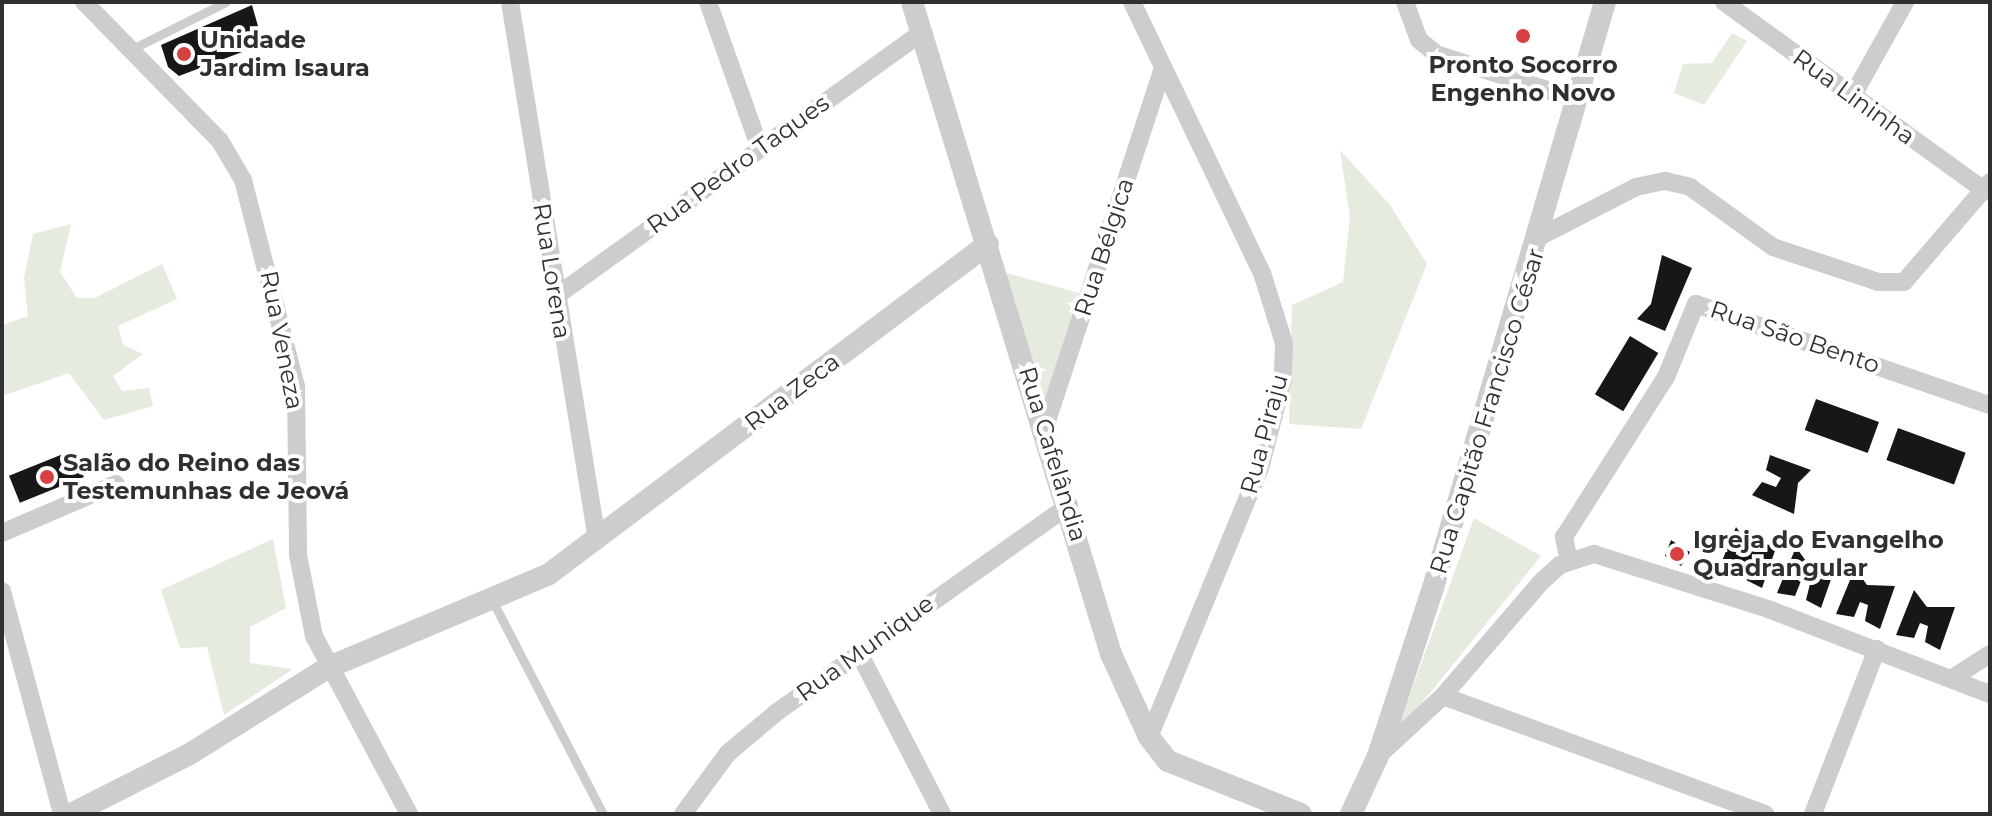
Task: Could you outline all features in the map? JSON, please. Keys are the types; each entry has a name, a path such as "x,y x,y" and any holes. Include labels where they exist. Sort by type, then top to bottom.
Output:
{"street":[{"name":"Rua Veneza","path":"84,2 127,52 220,141 243,180 296,386 298,555 327,668 409,814"},
{"name":"Rua Lorena","path":"510,2 555,297 597,540"},
{"path":"708,2 760,149"},
{"name":"Rua Cafelândia","path":"912,2 1069,505 1111,654 1149,737 1168,761 1301,814"},
{"name":"Rua Piraju","path":"1132,2 1268,285 1284,343 1283,380 1260,468 1149,737"},
{"path":"1405,2 1419,40 1436,54 1578,100"},
{"name":"Rua Capitão Francisco César","path":"1351,814 1378,756 1541,236 1605,2"},
{"name":"Rua Lininha","path":"1724,2 1852,97 1988,189"},
{"path":"1852,97 1905,2"},
{"name":"Rua Pedro Taques","path":"555,297 922,32"},
{"name":"Rua Bélgica","path":"1045,427 1163,68"},
{"path":"1541,236 1636,187 1665,181 1690,187 1773,247 1878,282 1904,282 1988,189"},
{"name":"Rua Zeca","path":"71,814 188,755 327,668 493,602 597,540 988,244"},
{"name":"Rua São Bento","path":"1569,561 1564,537 1666,377 1696,304 1990,405"},
{"path":"2,533 116,484"},
{"name":"Rua Munique","path":"683,814 728,753 858,651 1069,505"},
{"path":"1378,756 1443,696 1541,582 1569,561 1609,555 1877,649 1990,694"},
{"path":"2,591 6,644 62,814"},
{"path":"1813,814 1877,649"},
{"path":"858,651 942,814"},
{"path":"1951,679 1990,654"},
{"path":"1443,696 1765,814"}],"lane":[{"path":"127,52 226,2"},
{"path":"493,602 603,814"}],"shaded area":[{"path":"1732,33 1747,41 1704,105 1674,93 1683,64 1712,63"},
{"path":"1340,150 1390,205 1427,264 1361,429 1289,424 1292,305 1343,282 1350,217"},
{"path":"71,224 60,272 77,298 95,298 162,264 177,299 118,326 123,345 143,354 113,376 122,391 149,388 153,406 104,420 69,373 2,396 2,325 28,316 24,278 33,234"},
{"path":"999,271 1079,293 1045,417"},
{"path":"1474,518 1541,556 1395,736 1412,689"},
{"path":"273,539 286,608 250,627 250,663 293,669 224,715 207,647 180,648 161,590"}],"building":[{"path":"252,5 263,44 179,76 168,67 161,45"},
{"path":"1662,255 1692,268 1665,331 1637,319 1651,304"},
{"path":"1630,336 1658,353 1623,411 1595,394"},
{"path":"1816,399 1879,422 1868,453 1805,430"},
{"path":"1898,428 1966,453 1954,485 1886,460"},
{"name":"Salão do Reino das Testemunhas de Jeová","path":"73,450 84,477 20,503 9,476"},
{"path":"1770,455 1811,470 1798,483 1794,514 1752,495 1762,482 1776,487 1781,478 1766,470"},
{"path":"1736,527 1748,544 1777,545 1762,588 1746,580 1750,564 1742,561 1736,576 1717,573"},
{"name":"Igreja do Evangelho Quadrangular","path":"1671,540 1690,552 1681,566 1665,556"},
{"path":"1796,547 1808,564 1836,565 1821,608 1806,600 1810,584 1801,581 1795,596 1777,593"},
{"path":"1855,568 1867,585 1895,586 1880,629 1865,621 1868,605 1860,602 1854,617 1836,614"},
{"path":"1914,590 1927,607 1955,607 1940,650 1925,642 1928,626 1920,623 1914,638 1896,635"}],"place":[{"name":"Pronto Socorro Engenho Novo","path":"1523,36"},
{"name":"Unidade Jardim Isaura","path":"184,54"},
{"name":"Salão do Reino das Testemunhas de Jeová","path":"47,477"},
{"name":"Igreja do Evangelho Quadrangular","path":"1677,554"}]}
